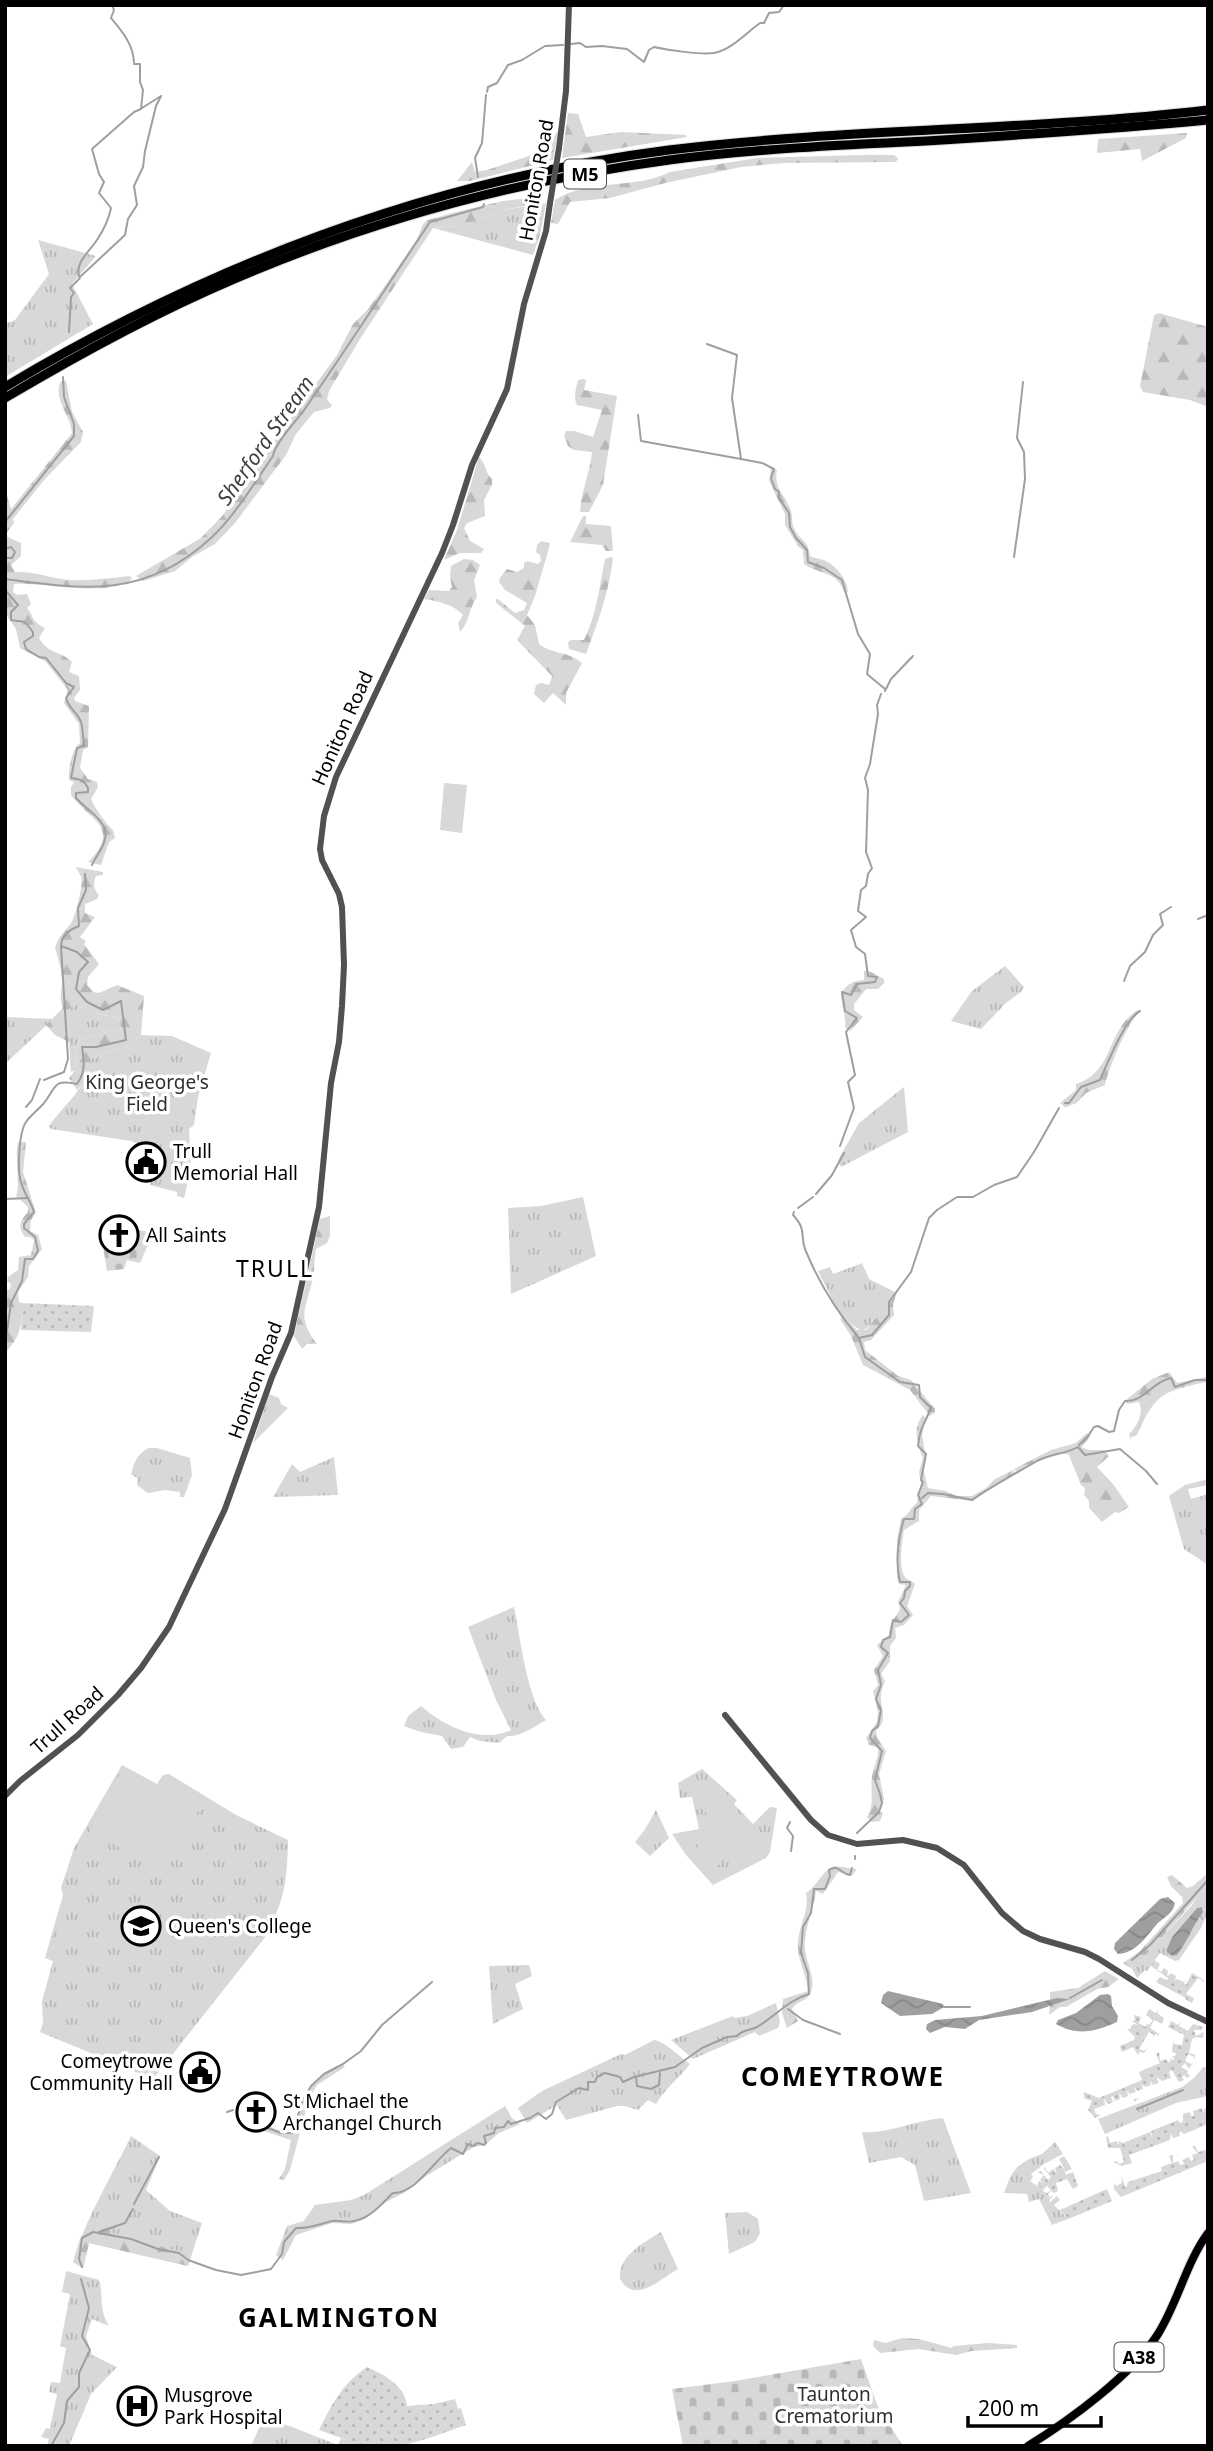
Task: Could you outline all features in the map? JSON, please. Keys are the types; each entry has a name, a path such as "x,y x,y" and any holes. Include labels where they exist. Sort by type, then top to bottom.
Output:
{"highway":[{"name":"M5","path":"5,387 76,344 254,260 372,217 523,176 621,157 757,141 1069,123 1208,108"},
{"name":"M5","path":"5,398 126,330 234,279 374,227 465,200 537,183 658,162 757,151 1069,132 1208,120"}],"main road":[{"name":"A38","path":"1028,2446 1114,2382 1153,2341 1208,2232"}],"street":[{"name":"Honiton Road","path":"118,1695 152,1653 176,1614 225,1509 272,1377 291,1333 319,1207 331,1083 342,1006 342,907 339,894 320,855 324,816 336,776 442,553 476,455 513,370 521,315 546,231 559,148 566,91 569,5"},
{"name":"Trull Road","path":"5,1796 78,1735 118,1695"},
{"path":"725,1715 811,1819 828,1835 857,1844 903,1840 937,1848 964,1865 1002,1913 1023,1931 1040,1939 1085,1952 1168,2003 1208,2022"}],"green space":[{"path":"568,113 578,114 586,137 621,132 687,137 562,158"},
{"path":"558,132 553,160 470,181 457,181 472,162 475,172 487,170 550,149"},
{"path":"1187,133 1186,138 1142,161 1140,149 1097,153 1098,139"},
{"path":"894,155 898,158 896,162 784,163 741,167 610,198 570,202 558,224 551,223 555,200 582,189 642,181 670,172 757,158"},
{"path":"541,195 542,203 503,210 461,226 433,228 329,391 327,400 332,405 330,408 314,412 296,434 286,455 235,523 215,544 175,571 143,581 136,576 201,538 223,515 337,355 353,324 387,283 417,239 423,224 452,213"},
{"path":"546,203 533,255 433,228 461,226 503,210"},
{"path":"38,240 96,256 72,284 93,324 5,377 5,324 15,320 49,274"},
{"path":"1159,313 1208,327 1208,407 1190,400 1143,392 1140,386 1154,315"},
{"path":"578,380 586,380 584,390 617,396 603,485 589,512 580,512 592,452 574,450 568,446 564,436 566,431 574,431 593,437 602,410 577,405 576,386"},
{"path":"61,381 66,381 72,412 83,432 81,442 44,480 13,519 14,523 5,535 5,489 11,509 72,433 60,400"},
{"path":"479,457 492,479 492,485 484,500 485,516 467,523 464,528 470,541 484,549 481,553 460,553 444,560 457,530"},
{"path":"771,468 777,470 778,487 789,505 793,526 808,546 810,556 824,560 834,567 844,578 848,592 844,593 842,586 833,577 804,564 803,550 785,525 785,514 769,481"},
{"path":"583,516 586,516 586,524 611,526 613,551 606,551 602,545 570,542"},
{"path":"5,536 21,543 21,556 11,565 15,572 69,580 130,576 132,579 122,585 108,588 14,584 13,592 17,595 27,594 31,604 27,608 35,621 45,628 39,638 51,650 72,662 69,672 79,676 80,690 74,698 75,701 89,706 88,747 83,750 80,768 88,779 97,782 98,787 91,799 113,830 115,838 109,842 101,865 88,862 102,840 99,824 71,795 74,782 69,780 70,765 80,743 79,724 64,703 68,690 46,662 20,648 16,629 5,613"},
{"path":"541,541 550,543 527,615 535,625 539,644 582,663 566,693 566,705 553,693 544,703 534,694 536,685 549,685 552,676 517,640 525,626 496,603 498,599 515,613 524,610 527,603 505,590 499,582 507,569 517,572 524,568 527,561 538,564 541,561 540,555 536,552"},
{"path":"613,558 606,595 586,654 569,649 568,642 571,640 584,640 595,610 605,559"},
{"path":"464,559 473,560 480,565 474,580 477,597 460,632 458,623 463,615 445,604 424,599 429,590 449,591 452,587 451,566"},
{"path":"444,783 467,785 462,833 440,830"},
{"path":"76,867 103,872 103,875 96,876 94,881 99,895 97,899 85,904 85,913 95,917 80,937 86,941 84,944 99,964 88,977 87,985 99,993 117,985 144,996 141,1035 128,1046 92,1058 89,1078 77,1090 69,1078 76,1069 80,1040 113,1030 120,1032 121,1027 119,1018 93,1013 75,1004 67,1011 69,1042 55,1035 46,1025 63,1008 62,974 55,948 72,921 78,901 82,880"},
{"path":"1005,966 1024,987 1021,992 1007,1002 981,1029 951,1021 972,991"},
{"path":"864,971 884,979 884,983 878,989 866,989 854,1004 854,1010 863,1017 850,1031 845,1028 841,993 851,984 864,980"},
{"path":"75,1004 93,1013 119,1018 121,1027 120,1032 113,1030 80,1040 76,1070 71,1072 67,1011"},
{"path":"1138,1010 1139,1013 1119,1046 1105,1085 1086,1093 1077,1103 1065,1107 1060,1103 1076,1090 1076,1084 1098,1070 1120,1028"},
{"path":"5,1017 53,1019 5,1064"},
{"name":"King George's Field","path":"141,1035 172,1036 211,1053 198,1097 194,1125 189,1129 191,1169 184,1198 177,1196 177,1192 150,1185 158,1153 131,1141 51,1129 49,1126 81,1087 92,1058 128,1046"},
{"path":"904,1087 908,1132 841,1167 838,1160 859,1123"},
{"path":"18,1142 26,1142 23,1172 36,1213 31,1220 30,1231 38,1235 42,1249 29,1266 28,1277 18,1292 19,1302 22,1303 21,1324 17,1336 5,1353 5,1291 10,1289 11,1284 7,1281 8,1277 18,1270 19,1257 31,1255 34,1240 25,1237 20,1227 28,1207 16,1196"},
{"path":"583,1197 596,1256 511,1294 508,1208 541,1206"},
{"path":"330,1216 330,1236 327,1243 316,1249 313,1278 304,1314 307,1327 317,1344 307,1344 302,1349 294,1336 320,1219"},
{"path":"119,1225 148,1232 151,1238 140,1263 127,1260 124,1269 107,1271 102,1240 108,1238"},
{"path":"862,1263 869,1279 893,1291 879,1317 862,1331 842,1319 818,1271 830,1267 833,1274"},
{"path":"893,1291 897,1293 893,1304 894,1315 871,1340 864,1342 865,1350 898,1376 911,1380 935,1409 930,1416 910,1390 863,1365 851,1336 840,1319 845,1319 857,1330 866,1330 882,1312 888,1295"},
{"path":"22,1303 94,1306 91,1332 21,1330"},
{"path":"1169,1372 1177,1383 1206,1377 1208,1379 1206,1382 1162,1396 1150,1410 1137,1435 1130,1438 1129,1434 1139,1419 1141,1410 1139,1402 1127,1404 1126,1400 1152,1379"},
{"path":"269,1394 279,1398 281,1404 288,1408 253,1443"},
{"path":"923,1415 926,1419 922,1435 926,1459 923,1468 928,1488 956,1496 972,1496 1013,1470 1016,1474 973,1501 931,1496 919,1510 919,1521 904,1530 902,1568 905,1577 915,1584 907,1606 913,1615 904,1625 895,1628 896,1638 890,1646 890,1661 881,1674 885,1681 881,1694 883,1720 876,1731 886,1751 879,1774 884,1799 880,1821 872,1822 867,1817 871,1807 872,1777 878,1748 869,1745 866,1738 877,1722 878,1711 873,1691 878,1685 874,1670 883,1656 877,1645 889,1635 891,1624 900,1609 898,1602 906,1585 899,1584 897,1578 897,1540 901,1519 917,1503 921,1483 919,1472 923,1458 917,1441 917,1431"},
{"path":"1087,1433 1091,1436 1081,1447 1104,1450 1109,1456 1097,1467 1129,1507 1119,1513 1115,1512 1102,1522 1089,1508 1089,1501 1084,1495 1085,1488 1081,1485 1069,1455 1063,1453 1050,1456 1017,1473 1014,1469 1051,1450 1076,1443"},
{"path":"149,1448 190,1458 192,1475 184,1497 180,1497 180,1492 165,1490 148,1493 137,1485 138,1479 131,1474 133,1466 139,1456"},
{"path":"334,1457 338,1495 273,1497 292,1464 300,1472"},
{"path":"1208,1479 1208,1485 1188,1489 1191,1499 1208,1494 1208,1565 1184,1549 1169,1496 1185,1485"},
{"path":"514,1607 529,1683 539,1711 546,1720 522,1733 507,1736 499,1743 470,1737 463,1747 451,1749 442,1736 404,1726 408,1716 421,1706 441,1721 464,1731 488,1735 511,1730 496,1700 468,1627"},
{"name":"Queen's College","path":"122,1765 157,1784 163,1775 169,1774 236,1815 288,1840 283,1892 263,1940 153,2079 40,2032 43,2023 42,2001 53,1961 45,1958 63,1895 61,1888 74,1848"},
{"path":"702,1769 737,1800 734,1804 753,1824 770,1807 777,1808 770,1852 766,1858 713,1885 686,1855 672,1834 699,1829 692,1797 680,1798 678,1783"},
{"path":"119,1775 157,1795 167,1779 204,1800 173,1860 158,1852 151,1863 89,1832"},
{"path":"718,1786 733,1800 714,1820 699,1806"},
{"path":"731,1806 770,1841 747,1865 709,1830"},
{"path":"656,1810 669,1838 650,1856 635,1842"},
{"path":"707,1837 727,1855 714,1870 693,1851"},
{"path":"834,1866 857,1869 852,1876 838,1872 823,1894 816,1891 805,1940 812,1990 807,1998 792,2009 798,2021 787,2028 782,2013 783,1999 808,1991 798,1947 806,1893"},
{"path":"1208,1873 1208,1883 1200,1894 1138,1964 1132,1969 1123,1963 1140,1951 1183,1903 1182,1897 1171,1886 1167,1877 1172,1875 1187,1888"},
{"path":"1208,1883 1208,1912 1201,1928 1179,1960 1175,1961 1160,1953 1147,1971 1137,1978 1132,1969 1191,1906","holes":["1202,1907 1203,1910 1177,1955 1172,1956 1166,1951 1172,1937 1197,1908"]},
{"path":"1154,1960 1160,1964 1157,1970 1161,1972 1164,1968 1168,1971 1167,1977 1171,1973 1176,1976 1175,1981 1186,1980 1186,1985 1192,1973 1204,1980 1203,1983 1198,1978 1186,1994 1194,1998 1192,2003 1156,1982 1160,1977 1167,1980 1168,1978 1151,1966"},
{"path":"529,1965 532,1976 515,1984 523,2009 493,2024 489,1966"},
{"path":"1105,1971 1119,1979 1049,2015 1050,2004 1069,1998 1050,2000 1050,1992 1078,1988"},
{"path":"776,2003 780,2022 778,2028 759,2036 755,2032 693,2059 671,2040 733,2016 747,2016"},
{"path":"1159,2008 1157,2013 1164,2018 1162,2024 1154,2020 1150,2028 1159,2036 1156,2034 1152,2039 1154,2035 1149,2032 1139,2049 1144,2051 1147,2048 1145,2052 1140,2051 1138,2055 1133,2047 1122,2052 1120,2046 1135,2037 1127,2029 1133,2024 1138,2025 1132,2021 1135,2020 1134,2015 1141,2017 1139,2023 1145,2027 1153,2020 1146,2015 1149,2009 1156,2013"},
{"path":"1182,2020 1179,2026 1188,2031 1193,2024 1203,2027 1202,2030 1194,2030 1196,2036 1204,2032 1203,2038 1192,2039 1189,2053 1196,2053 1194,2060 1194,2057 1188,2054 1185,2061 1191,2064 1193,2062 1189,2069 1185,2063 1181,2067 1188,2071 1190,2076 1187,2078 1184,2075 1184,2080 1179,2082 1172,2070 1169,2072 1171,2078 1162,2081 1157,2077 1158,2083 1153,2085 1150,2080 1151,2085 1145,2087 1142,2084 1143,2089 1138,2091 1134,2087 1136,2092 1130,2094 1133,2099 1127,2090 1128,2096 1123,2098 1119,2093 1120,2099 1115,2101 1113,2096 1113,2102 1108,2104 1104,2099 1105,2105 1094,2109 1096,2114 1101,2115 1095,2118 1088,2110 1092,2101 1084,2098 1084,2092 1099,2098 1142,2080 1139,2072 1160,2063 1156,2054 1159,2052 1160,2061 1166,2059 1168,2062 1171,2061 1170,2058 1173,2060 1172,2056 1176,2053 1172,2052 1173,2041 1174,2044 1182,2045 1184,2035 1168,2027 1171,2021 1178,2025"},
{"path":"654,2040 667,2046 690,2064 656,2104 648,2100 638,2110 617,2106 566,2120 557,2105 527,2123 518,2108 542,2091"},
{"path":"342,2064 345,2067 317,2085 309,2099 290,2170 284,2180 279,2179 285,2169 291,2140 261,2130 256,2124 260,2122 291,2133 308,2089 322,2075"},
{"path":"1203,2067 1208,2067 1208,2096 1176,2103 1105,2134 1098,2119 1182,2087"},
{"path":"505,2106 512,2118 520,2124 499,2133 485,2145 474,2147 413,2184 365,2219 351,2224 332,2223 296,2235 283,2260 276,2255 287,2226 304,2221 315,2205 351,2200 364,2195"},
{"path":"1202,2108 1204,2113 1204,2109 1208,2108 1208,2124 1184,2134 1179,2130 1180,2136 1173,2138 1171,2133 1170,2140 1129,2155 1132,2163 1122,2166 1113,2162 1124,2162 1120,2148 1108,2148 1106,2137 1108,2136 1110,2143 1117,2141 1119,2145 1119,2141 1123,2143 1150,2132 1153,2138 1151,2131 1178,2120 1183,2122 1183,2114 1190,2112 1191,2116 1194,2116 1193,2111"},
{"path":"943,2118 971,2193 924,2201 915,2165 901,2157 869,2163 862,2132 882,2131"},
{"path":"131,2136 160,2156 146,2190 170,2211 202,2223 188,2266 89,2243 83,2268 73,2262 92,2213"},
{"path":"1055,2142 1063,2154 1031,2174 1033,2177 1030,2181 1042,2189 1050,2199 1049,2203 1057,2196 1060,2200 1054,2205 1068,2219 1052,2225 1039,2199 1029,2202 1027,2194 1004,2193 1017,2167 1042,2154"},
{"path":"1195,2146 1198,2152 1208,2149 1208,2161 1121,2197 1114,2189 1114,2183 1116,2186 1122,2183 1121,2176 1126,2188 1128,2182 1162,2171 1161,2167 1172,2163 1169,2156 1173,2155 1173,2163 1178,2161 1180,2165 1184,2164 1182,2160 1189,2157 1191,2161 1194,2160 1192,2155 1198,2153 1192,2147"},
{"path":"1064,2156 1072,2169 1065,2172 1066,2175 1073,2172 1078,2186 1073,2189 1067,2179 1056,2183 1058,2191 1048,2194 1053,2196 1051,2199 1044,2192 1051,2190 1047,2186 1043,2190 1037,2185 1039,2181 1044,2183 1040,2180 1044,2175 1038,2172 1041,2171 1048,2180 1051,2177 1044,2169 1044,2166 1048,2173 1052,2167 1057,2174 1055,2168 1060,2165 1065,2170 1059,2159"},
{"path":"1107,2189 1112,2201 1068,2219 1060,2210"},
{"path":"747,2212 758,2219 760,2233 755,2242 729,2254 725,2213"},
{"path":"106,2228 109,2232 180,2250 191,2257 188,2266 89,2243 83,2268 73,2262 81,2236"},
{"path":"661,2232 678,2269 648,2288 633,2290 620,2279 623,2264 633,2251"},
{"path":"66,2271 99,2280 102,2308 109,2326 92,2319 86,2336 92,2355 117,2367 91,2394 69,2446 47,2446 49,2439 41,2437 46,2428 50,2429 57,2394 49,2392 51,2382 60,2383 66,2348 60,2346 70,2294 62,2292"},
{"path":"902,2338 919,2339 952,2348 988,2343 1017,2345 1017,2348 972,2351 956,2355 919,2349 880,2353 873,2346 874,2340 886,2343"},
{"name":"Taunton Crematorium","path":"861,2359 878,2407 903,2446 683,2446 672,2389"},
{"path":"367,2367 387,2377 398,2387 407,2406 455,2399 466,2425 415,2442 389,2447 359,2443 319,2430 344,2388"},
{"path":"263,2419 279,2422 338,2445 341,2438 375,2446 251,2446"}],"water":[{"path":"1168,1897 1175,1903 1170,1913 1130,1951 1118,1954 1114,1949 1115,1943 1160,1899"},
{"path":"1202,1907 1203,1912 1184,1945 1177,1955 1172,1956 1166,1951 1172,1937 1197,1908"},
{"path":"888,1991 943,2004 944,2007 932,2014 900,2016 881,2003 883,1995"},
{"path":"1108,1994 1118,2016 1117,2022 1086,2031 1071,2030 1056,2024 1058,2020 1076,2013 1100,1995"},
{"path":"1057,1998 1070,1999 1032,2012 979,2020 965,2029 945,2027 930,2033 926,2029 927,2024 935,2020 982,2016"}],"waterway":[{"path":"69,332 71,297 74,293 70,288 80,278 80,263 101,233 111,208 99,193 104,182 92,149 134,112 141,109 143,90 140,64 134,64 130,45 111,18 114,10 112,5"},
{"path":"571,44 627,49 644,62 649,50 654,47 714,53 732,45 760,23 764,23 769,13 779,12 784,5"},
{"name":"Sherford Stream","path":"487,92 488,87 497,83 508,65 545,46 563,45"},
{"name":"Sherford Stream","path":"478,177 475,158 482,143 486,95"},
{"path":"81,276 125,235 128,219 137,205 134,186 143,167 156,106 161,96 142,108"},
{"name":"Sherford Stream","path":"5,579 62,586 114,585 163,571 187,557 220,530 244,499 281,440 302,413 430,222 483,207 484,204"},
{"path":"707,344 737,355 732,398 741,459 762,463 774,469 771,478 789,513 790,527 807,550 808,562 824,568 842,580 858,634 870,654 867,674 885,689"},
{"path":"5,522 74,436 74,424 64,397 63,377"},
{"path":"1014,557 1025,479 1024,452 1017,438 1023,382"},
{"path":"638,415 641,441 741,459"},
{"path":"5,549 11,547 15,552 12,558 5,558"},
{"name":"Sherford Stream","path":"5,590 18,605 11,612 11,620 25,622 33,632 33,636 24,642 26,649 46,658 66,683 74,687 66,698 81,722 84,746 77,748 71,778 81,780 88,788 88,792 76,793 76,798 96,816 106,833 103,846 92,865"},
{"path":"885,691 891,679 913,656"},
{"path":"840,1146 854,1108 848,1082 855,1075 846,1032 857,1018 845,1011 842,992 851,995 857,984 875,982 877,977 868,976 865,954 856,947 851,930 866,917 858,911 861,890 866,886 872,868 866,852 868,790 865,778 870,764 877,705 881,694"},
{"name":"Sherford Stream","path":"5,1345 11,1303 22,1281 25,1259 33,1259 38,1251 35,1237 24,1228 24,1224 34,1212 23,1189 19,1169 19,1151 24,1127 56,1085 64,1082 77,1084 83,1070 82,1047 96,1047 126,1040 121,1001 103,1010 87,1002 76,989 79,972 88,962 77,952 61,946 67,933 79,926 78,908 86,890 85,874"},
{"path":"1124,981 1130,966 1145,952 1153,935 1163,925 1160,914 1171,907"},
{"path":"1198,919 1208,915"},
{"path":"44,1080 64,1072 68,1059 61,947"},
{"path":"1065,1103 1069,1103 1081,1087 1100,1080 1123,1032 1140,1011"},
{"path":"26,1107 32,1100 40,1079"},
{"path":"857,1833 879,1812 882,1803 875,1780 882,1751 870,1738 872,1731 878,1726 881,1710 876,1699 881,1685 878,1670 888,1653 881,1647 883,1640 890,1637 893,1620 901,1622 909,1615 900,1603 910,1582 900,1582 898,1550 904,1519 914,1519 915,1509 922,1504 918,1495 923,1482 921,1480 926,1454 918,1446 921,1430 931,1408 920,1397 919,1385 900,1382 865,1357 859,1338 872,1335 889,1315 889,1302 911,1272 929,1218 957,1197 973,1197 994,1185 1017,1177 1059,1108"},
{"path":"5,1152 5,1170"},
{"path":"816,1194 832,1175 844,1153"},
{"path":"798,1208 813,1197"},
{"path":"5,1199 28,1198"},
{"path":"794,1212 793,1215 802,1229 805,1249 816,1273 859,1338"},
{"path":"1079,1445 1094,1427 1114,1431 1119,1410 1125,1401 1137,1399 1159,1383 1171,1378 1175,1387 1195,1380 1208,1380"},
{"path":"922,1498 928,1493 972,1500 1037,1461 1078,1447 1085,1455 1120,1449 1157,1484"},
{"path":"790,1822 787,1828 793,1836 791,1851"},
{"path":"82,2267 79,2259 82,2238 93,2232 131,2239 179,2253 188,2260 216,2270 241,2275 271,2269 282,2254 284,2242 296,2228 332,2221 351,2222 366,2217 393,2193 401,2192 417,2183 451,2148 463,2154 468,2144 484,2145 484,2136 494,2133 495,2128 504,2127 508,2121 511,2124 538,2113 546,2119 552,2114 556,2102 579,2088 588,2090 588,2082 595,2082 597,2077 605,2073 620,2077 623,2082 675,2067 702,2048 757,2027 795,2000 809,1994 808,1973 801,1953 803,1927 811,1913 814,1889 825,1889 830,1876 829,1870 836,1868 850,1875 852,1868"},
{"path":"1132,1960 1150,1945 1208,1880"},
{"path":"1070,1998 1102,1980"},
{"path":"260,2125 281,2133 293,2133 302,2102 311,2086 324,2074 361,2051 382,2025 432,1982"},
{"path":"944,2007 970,2007"},
{"path":"788,2009 803,2020 840,2034"},
{"path":"636,2077 637,2086 651,2089 659,2085 660,2073"},
{"path":"1137,2109 1183,2090"},
{"path":"227,2112 233,2110"},
{"path":"134,2204 159,2157"},
{"path":"99,2232 125,2223 133,2209"},
{"path":"51,2446 64,2423 67,2401 79,2387 79,2373 90,2350 82,2336 89,2308 81,2279"}],"place":[{"name":"Trull Memorial Hall","path":"146,1162"},
{"name":"All Saints","path":"119,1235"},
{"name":"Queen's College","path":"141,1926"},
{"name":"Comeytrowe Community Hall","path":"200,2072"},
{"name":"St Michael the Archangel Church","path":"256,2112"},
{"name":"Musgrove Park Hospital","path":"137,2406"}],"district":[{"name":"TRULL","path":"275,1268"},
{"name":"COMEYTROWE","path":"843,2076"},
{"name":"GALMINGTON","path":"339,2317"}]}
